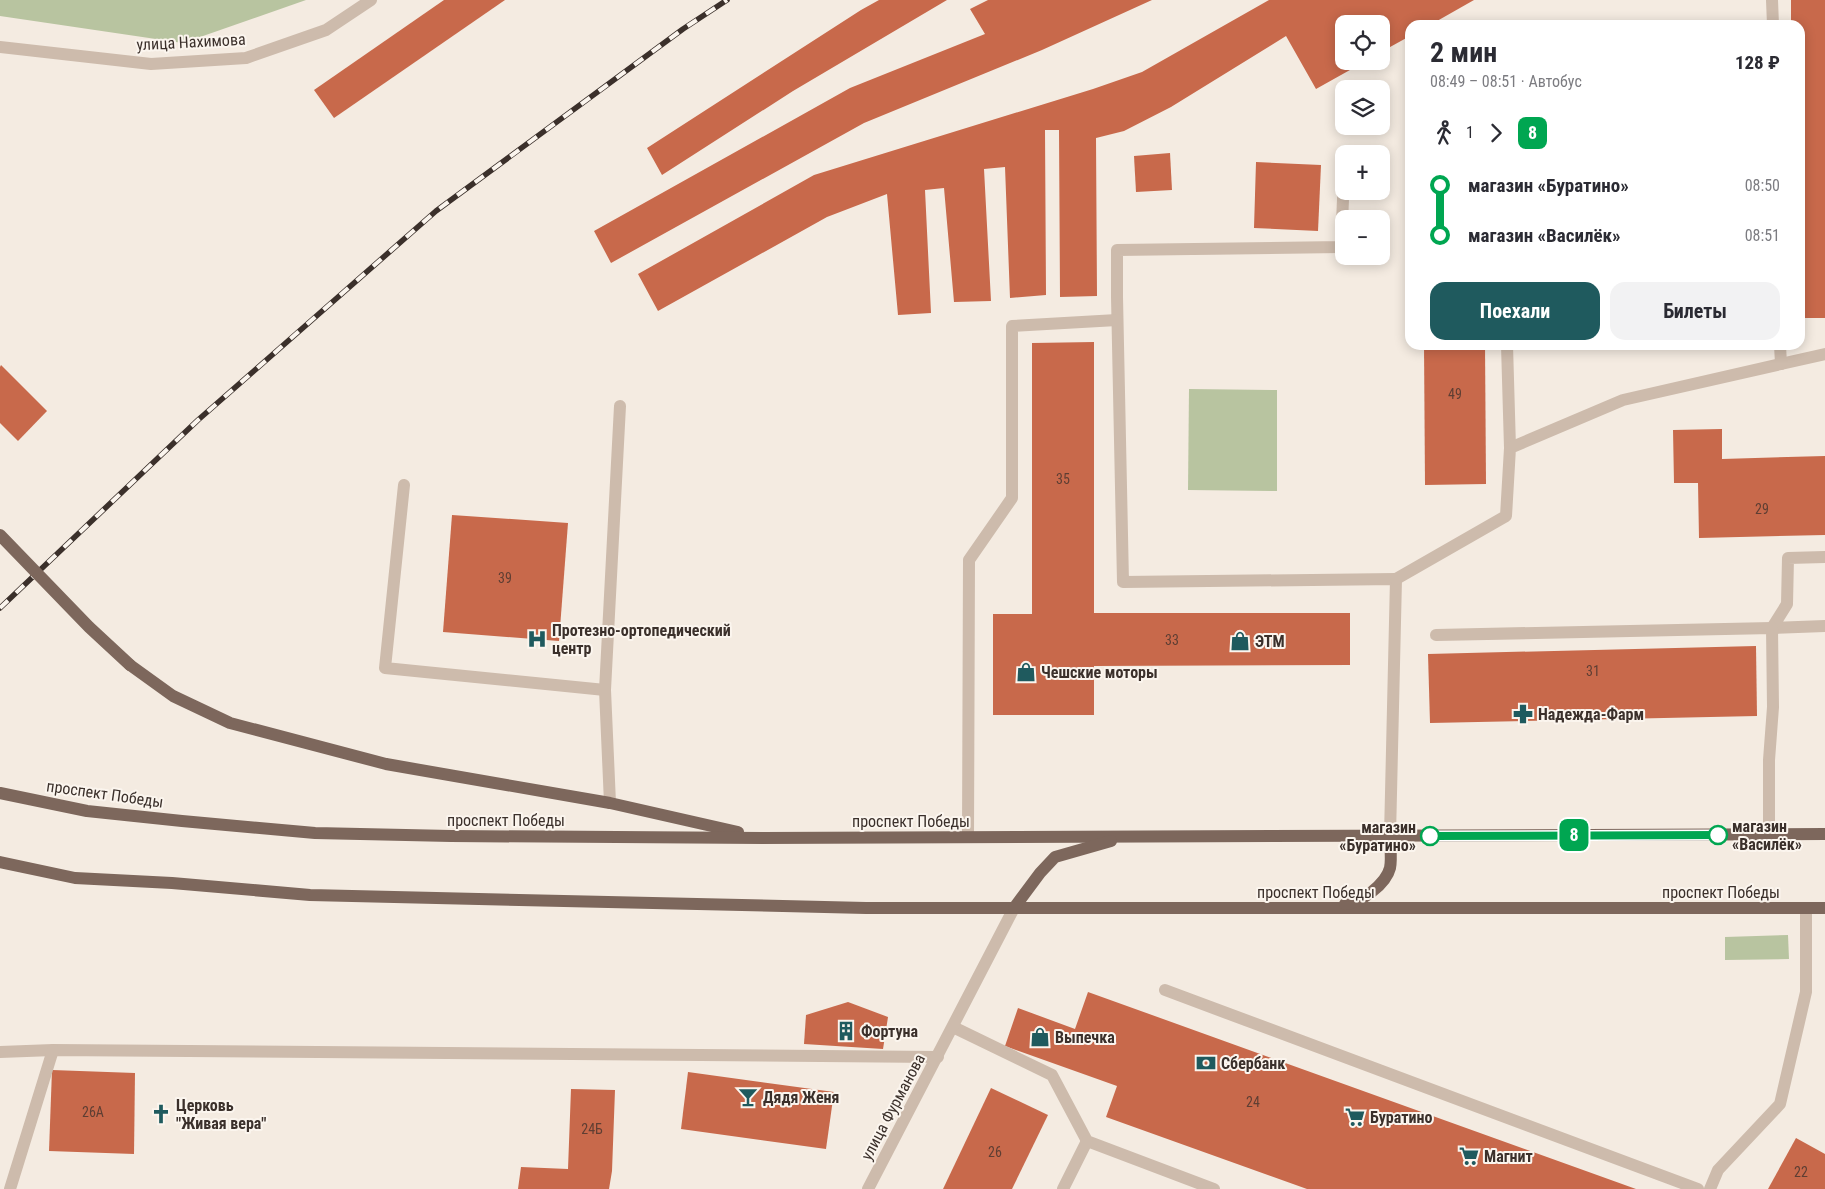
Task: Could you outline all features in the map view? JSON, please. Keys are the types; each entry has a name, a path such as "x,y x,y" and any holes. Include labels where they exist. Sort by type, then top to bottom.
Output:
{"main road":[{"path":"0,535 89,627 130,665 173,696 230,723 386,764 610,803 762,838"},
{"name":"проспект Победы","path":"0,793 87,812 315,833 762,838 1825,834"},
{"path":"1288,908 1350,904 1373,893 1390,869 1390,836"},
{"path":"1014,908 1040,873 1055,857 1128,837"},
{"name":"проспект Победы","path":"0,862 75,878 172,883 310,895 866,908 1825,908"}],"street":[{"name":"улица Нахимова","path":"0,46 151,64 246,58 326,30 371,0"},
{"path":"1772,0 1773,20"},
{"path":"1343,200 1341,247 1117,250 1123,582 1396,579 1506,516 1510,448 1507,350"},
{"path":"968,837 969,560 1012,498 1012,326 1117,320"},
{"path":"1780,350 1781,364"},
{"path":"1510,448 1623,400 1825,354"},
{"path":"610,803 605,690 620,406"},
{"path":"404,485 385,668 605,690"},
{"path":"1769,835 1769,760 1773,707 1772,628 1787,604 1788,558 1825,557"},
{"path":"1390,836 1396,579"},
{"path":"1436,635 1825,626"},
{"name":"улица Фурманова","path":"868,1189 1014,908"},
{"path":"1710,1189 1718,1170 1780,1104 1806,992 1806,908"},
{"path":"1165,990 1698,1189"},
{"path":"953,1027 1052,1075 1087,1141 1214,1189"},
{"path":"0,1052 53,1050 938,1056"},
{"path":"10,1189 53,1050"},
{"path":"1063,1189 1087,1141"}],"green space":[{"path":"0,0 306,0 183,43 0,16"},
{"path":"1189,389 1277,390 1277,491 1188,490"},
{"path":"1788,935 1789,959 1725,960 1725,937"}],"building":[{"path":"444,0 505,0 334,118 314,90"},
{"path":"879,0 947,0 793,91 662,175 647,148"},
{"path":"988,0 1152,0 1042,50 864,123 611,263 594,231 850,88 985,34 970,9"},
{"path":"1269,0 1474,0 1439,20 1405,20 1405,39 1390,47 1390,15 1335,15 1335,70 1350,70 1316,89 1286,36 1171,107 1124,131 1096,138 1097,296 1060,297 1059,130 1045,130 1046,295 1010,298 1005,167 984,169 991,301 954,302 944,188 925,190 931,313 898,315 887,194 827,217 658,311 638,274 814,175 1093,89 1142,72"},
{"path":"1791,0 1825,0 1825,318 1805,318 1805,20 1791,20"},
{"path":"1170,153 1172,190 1136,192 1134,156"},
{"path":"1256,162 1321,165 1318,231 1254,228"},
{"path":"1094,342 1094,613 1350,613 1350,665 1094,666 1094,715 993,715 993,614 1032,614 1032,343"},
{"path":"1424,350 1485,350 1486,484 1425,485"},
{"path":"1,365 47,411 18,441 0,423"},
{"path":"1722,429 1722,459 1825,456 1825,535 1699,538 1698,483 1674,483 1673,430"},
{"path":"452,515 568,523 559,641 443,632"},
{"path":"1756,646 1757,716 1430,723 1428,654"},
{"path":"1088,992 1636,1189 1307,1189 1106,1117 1117,1086 1005,1046 1018,1008 1075,1029"},
{"name":"Фортуна","path":"848,1002 888,1017 883,1049 804,1044 806,1015"},
{"path":"52,1070 135,1073 134,1154 49,1151"},
{"path":"688,1072 834,1092 826,1149 681,1129"},
{"path":"991,1088 1048,1115 1012,1189 943,1189"},
{"path":"571,1089 615,1090 612,1171 609,1189 518,1189 521,1167 568,1169"},
{"path":"1796,1138 1825,1154 1825,1189 1768,1189"}],"railway":[{"path":"0,608 198,420 436,211 683,29 727,0"}],"bus line":[{"name":"8","path":"1430,836 1718,835"}],"place":[{"name":"Протезно-ортопедический центр","path":"537,639"},
{"name":"ЭТМ","path":"1240,641"},
{"name":"Чешские моторы","path":"1026,672"},
{"name":"Надежда-Фарм","path":"1523,714"},
{"name":"магазин «Василёк»","path":"1718,835"},
{"name":"магазин «Буратино»","path":"1430,836"},
{"name":"Фортуна","path":"846,1031"},
{"name":"Выпечка","path":"1040,1037"},
{"name":"Сбербанк","path":"1206,1063"},
{"name":"Дядя Женя","path":"748,1097"},
{"name":"Церковь \"Живая вера\"","path":"161,1114"},
{"name":"Буратино","path":"1355,1117"},
{"name":"Магнит","path":"1469,1156"}]}
